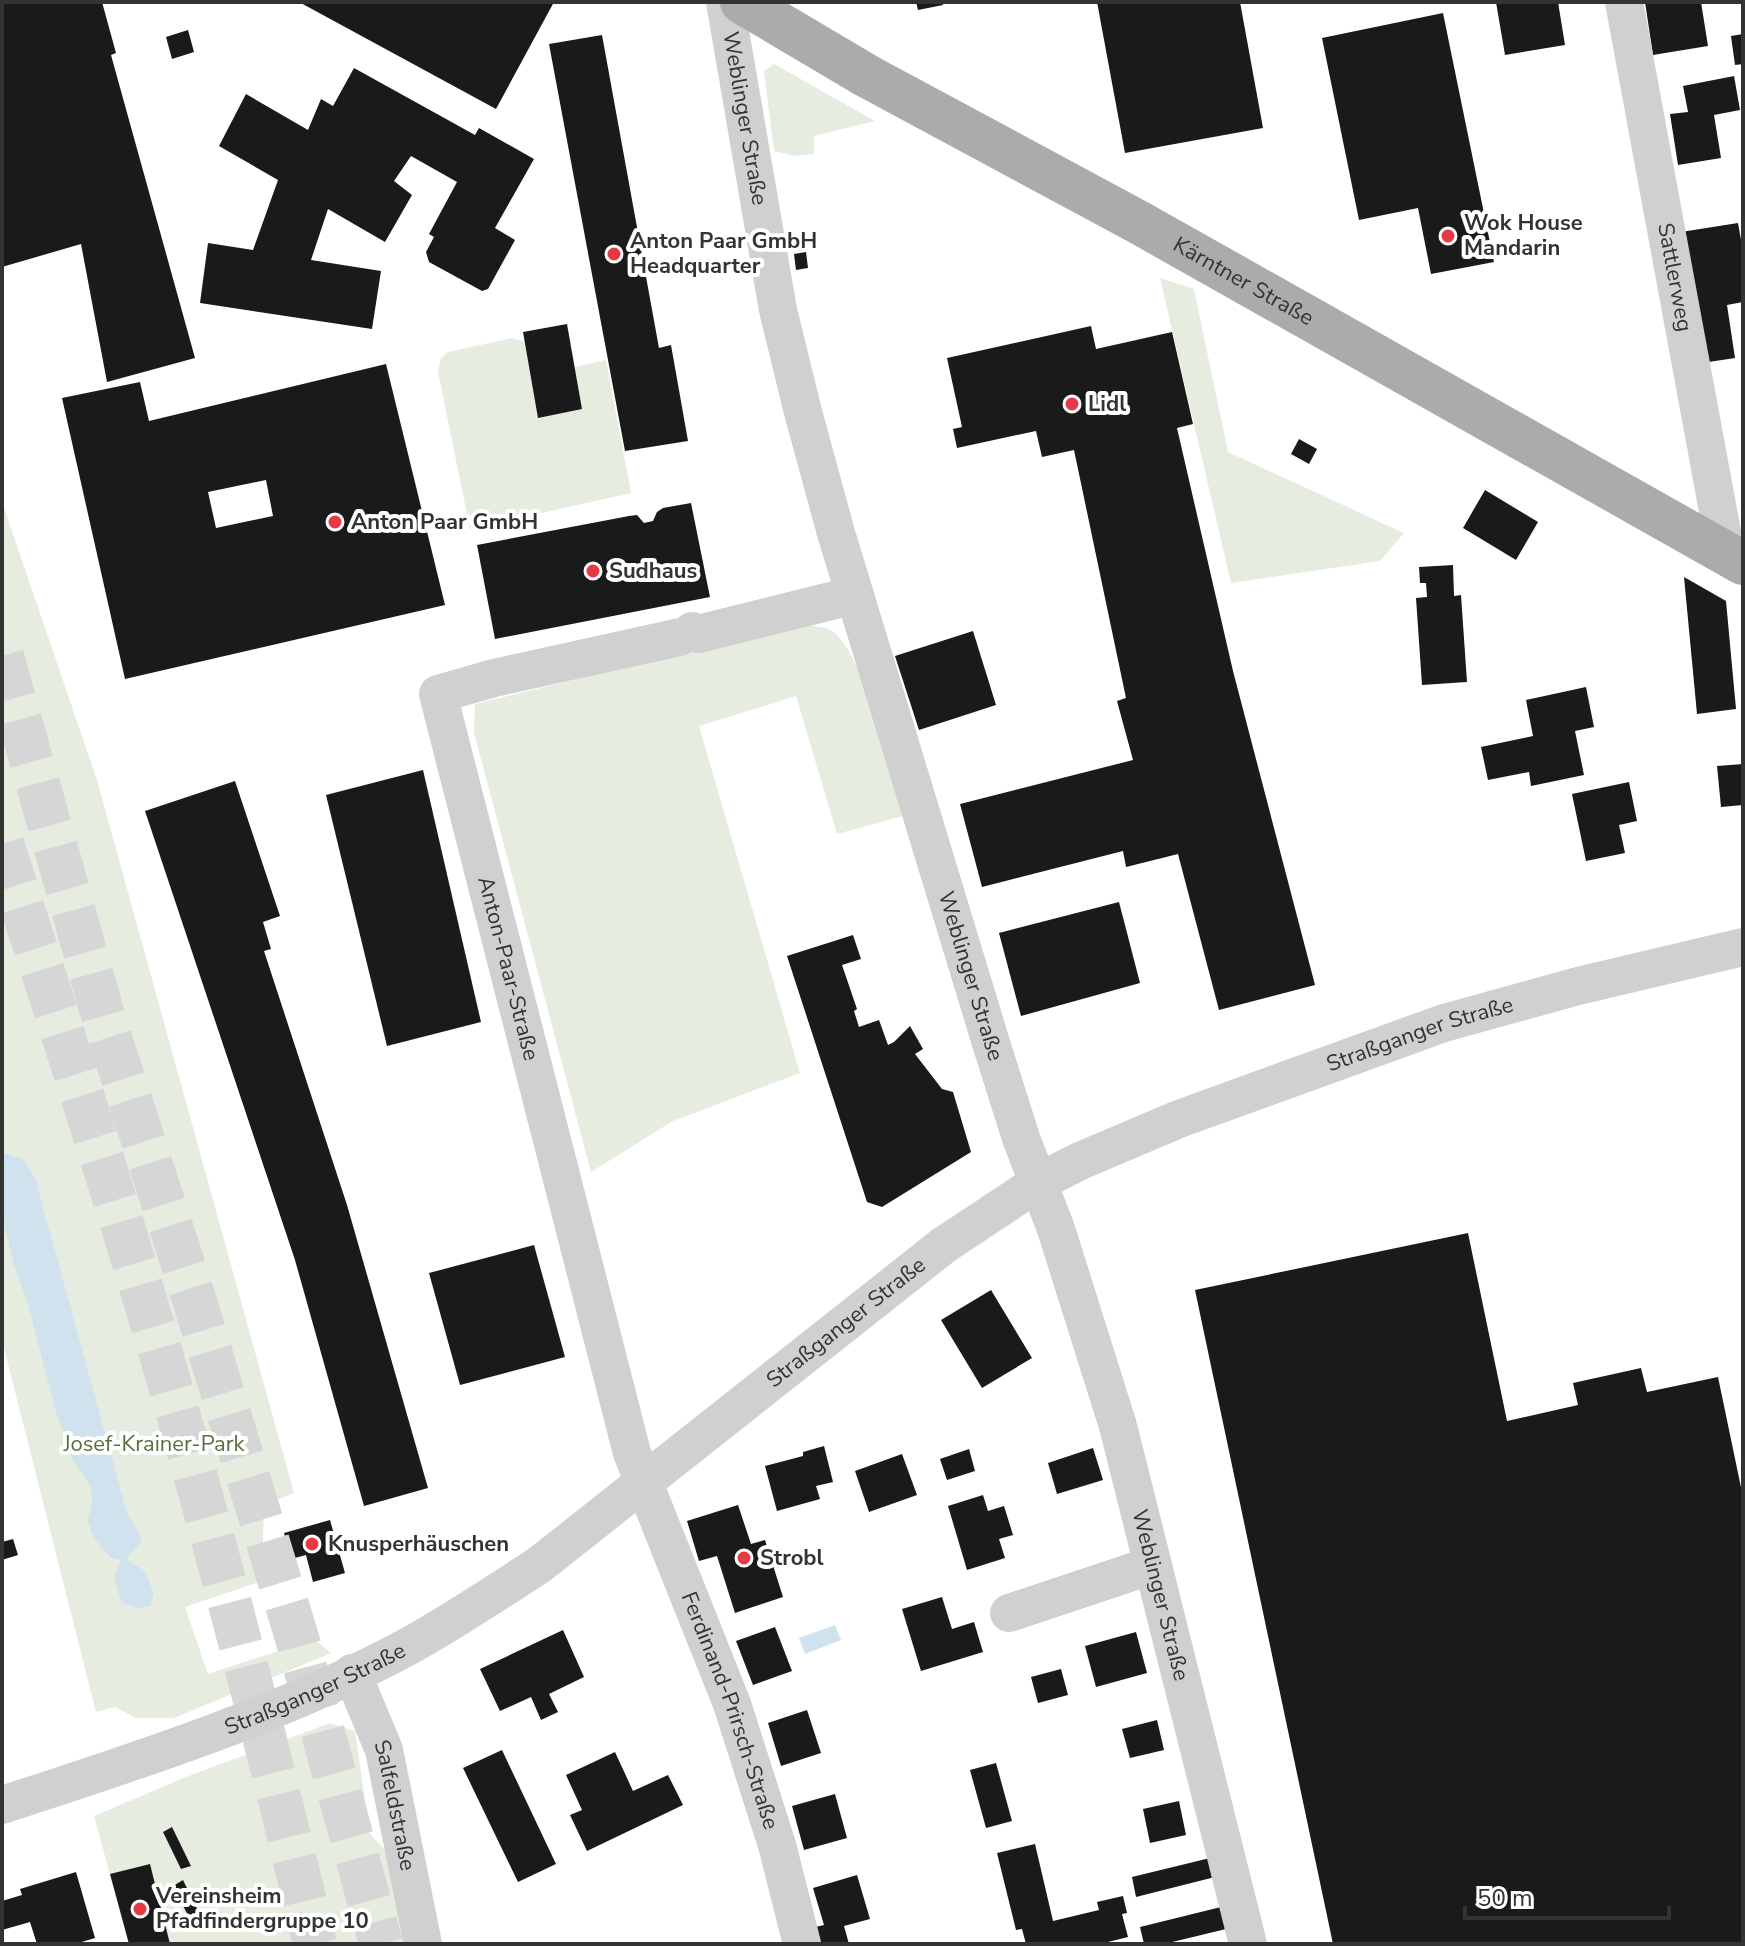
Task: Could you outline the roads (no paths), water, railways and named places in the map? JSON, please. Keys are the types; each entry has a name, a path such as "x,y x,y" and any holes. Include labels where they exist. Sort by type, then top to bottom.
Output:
{"main road":[{"name":"Kärntner Straße","path":"742,2 867,76 1140,223 1735,558"}],"street":[{"name":"Weblinger Straße","path":"725,2 778,310 803,412 855,595 991,1043 1118,1426 1248,1944"},
{"name":"Sattlerweg","path":"1624,2 1735,558"},
{"name":"Anton-Paar-Straße","path":"644,1482 632,1453 611,1377 438,694 494,678 686,634 698,634 855,595"},
{"name":"Straßganger Straße","path":"2,1805 247,1721 409,1646 477,1606 539,1565 944,1245 1039,1182 1080,1161 1179,1119 1444,1023 1578,986 1743,947"},
{"name":"Ferdinand-Prirsch-Straße","path":"644,1482 732,1704 777,1845 802,1944"},
{"path":"1009,1613 1153,1565"},
{"name":"Salfeldstraße","path":"352,1673 384,1750 423,1944"}],"water":[{"path":"2,1152 22,1159 35,1178 126,1510 142,1541 126,1559 145,1571 154,1594 150,1606 138,1608 122,1603 114,1578 120,1560 111,1558 93,1537 88,1520 92,1503 91,1487 72,1458 56,1412 28,1304 13,1262 2,1212"},
{"path":"835,1625 841,1640 805,1654 799,1638"}],"tunnel":[{"path":"2,656 104,1019 191,1289 297,1638 381,1944"},
{"path":"2,844 103,1161 213,1538 315,1944"}],"place":[{"name":"Wok House Mandarin","path":"1448,236"},
{"name":"Anton Paar GmbH Headquarter","path":"614,254"},
{"name":"Lidl","path":"1072,404"},
{"name":"Anton Paar GmbH","path":"335,522"},
{"name":"Sudhaus","path":"593,571"},
{"name":"Knusperhäuschen","path":"312,1544"},
{"name":"Strobl","path":"744,1558"},
{"name":"Vereinsheim Pfadfindergruppe 10","path":"140,1909"}],"park label":[{"name":"Josef-Krainer-Park","path":"154,1444"}]}
